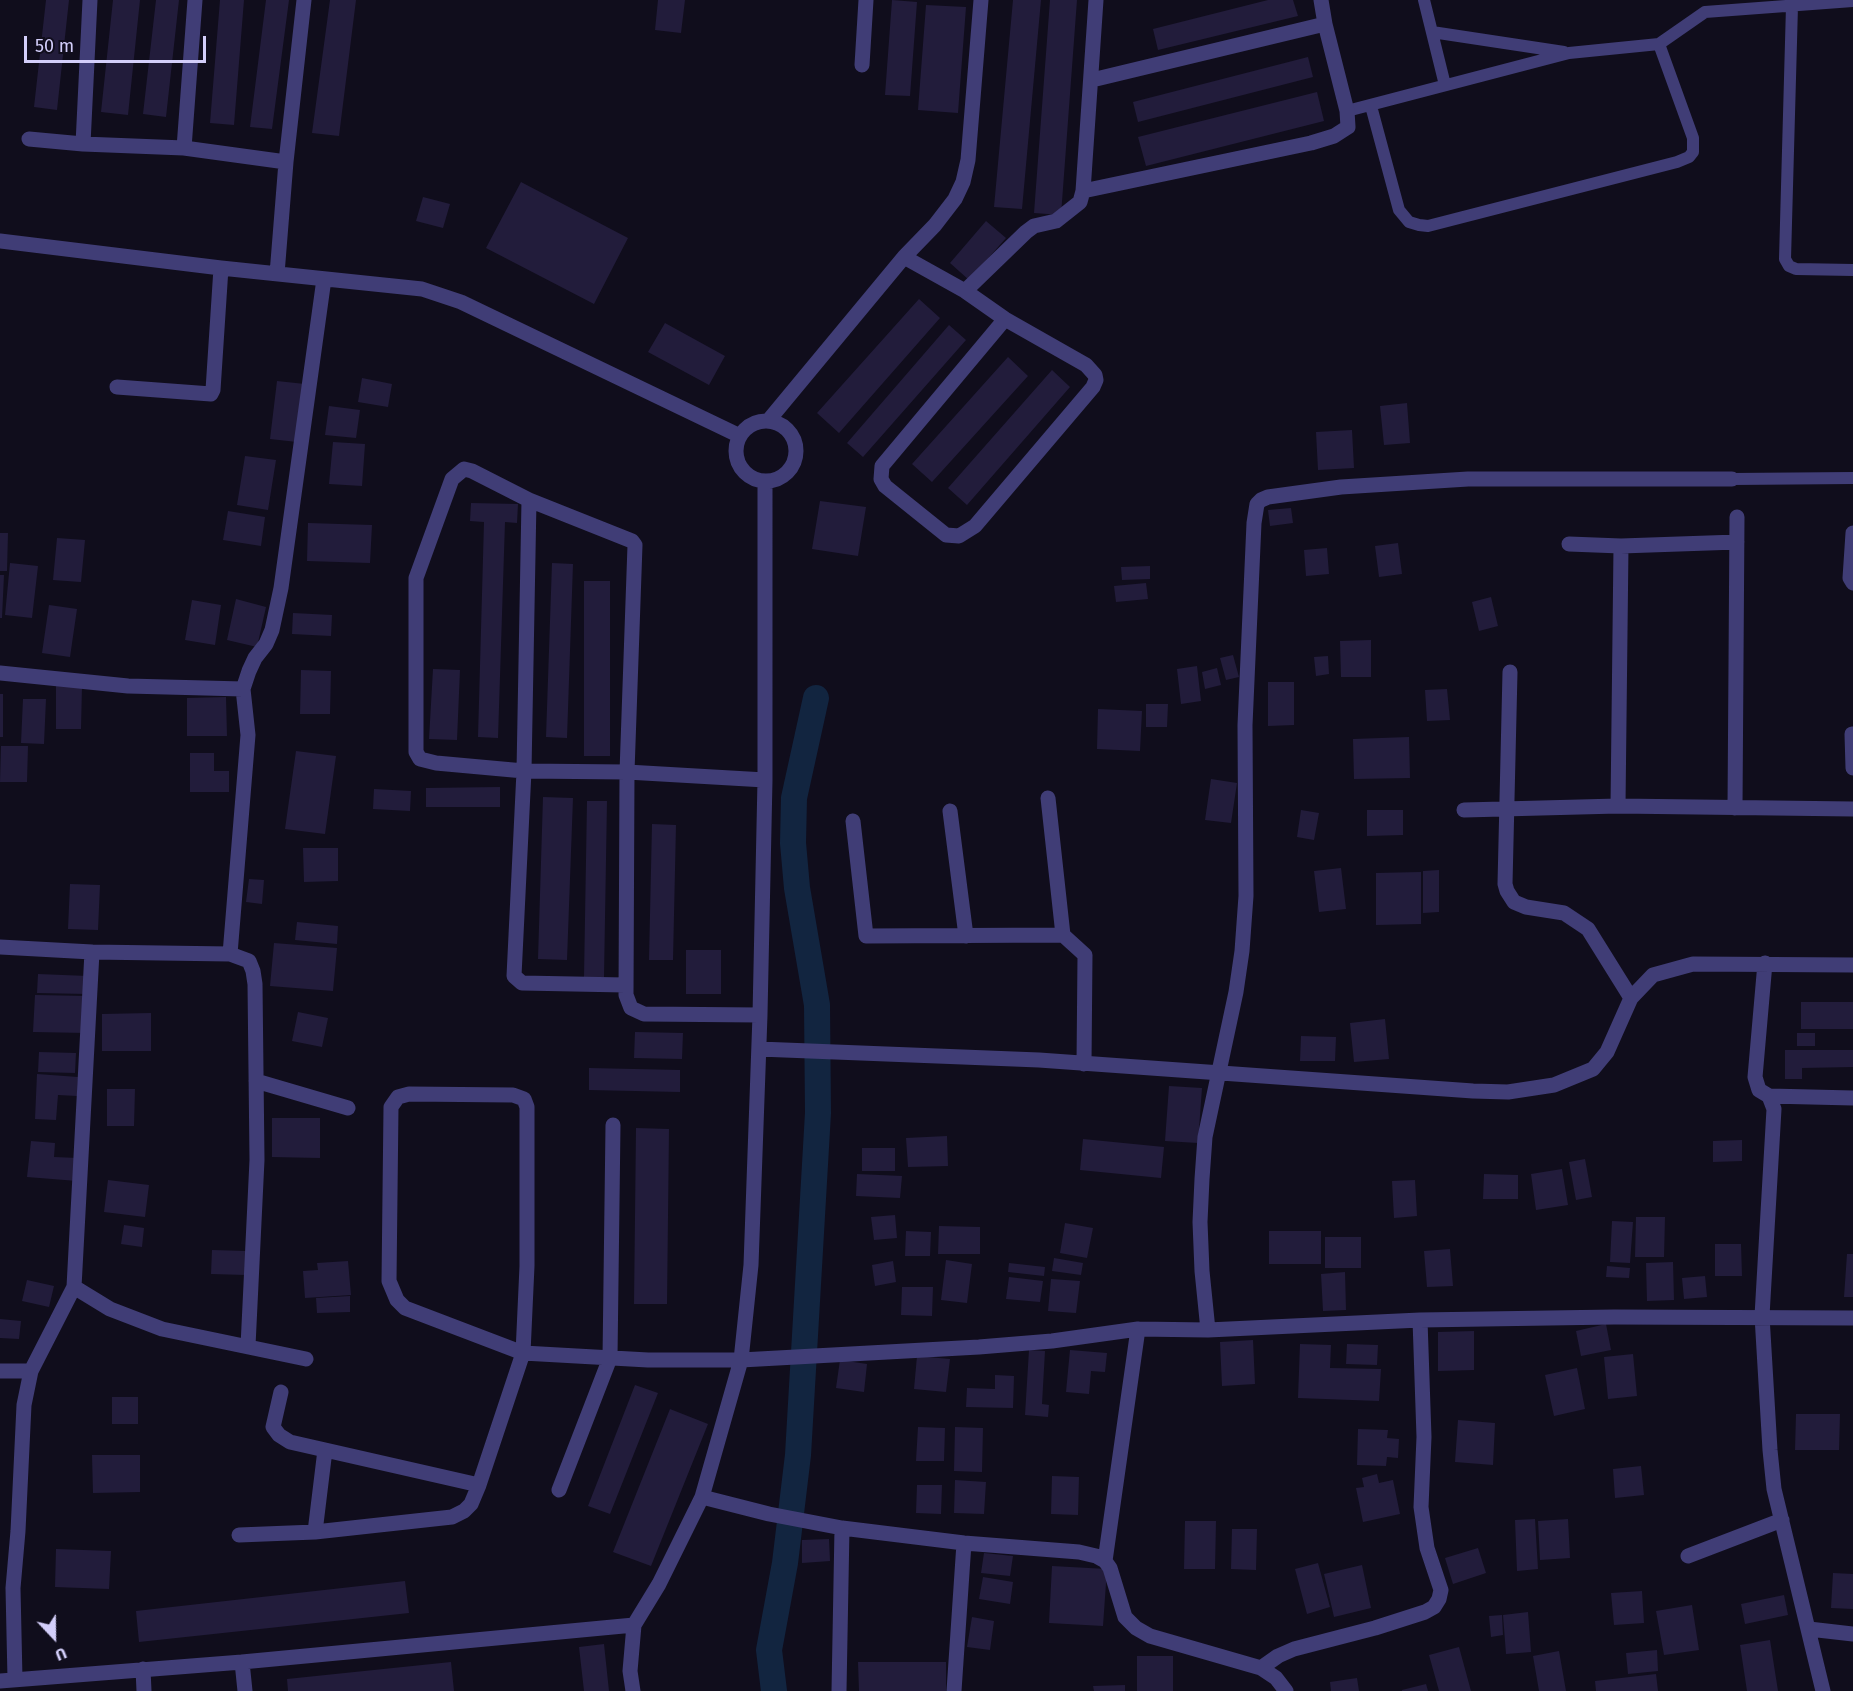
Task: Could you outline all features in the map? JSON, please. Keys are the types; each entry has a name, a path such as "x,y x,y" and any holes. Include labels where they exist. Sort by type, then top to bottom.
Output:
{"street":[{"path":"83,144 90,0"},
{"path":"184,148 195,0"},
{"path":"277,274 286,162 304,0"},
{"path":"862,65 866,0"},
{"path":"768,421 904,257 955,200 963,182 968,160 981,0"},
{"path":"965,291 1026,232 1034,226 1056,221 1080,202 1083,191 1092,80 1096,0"},
{"path":"1083,191 1311,143 1334,136 1348,127 1347,111 1325,24 1322,0"},
{"path":"1092,80 1325,24"},
{"path":"29,139 83,144 184,148 286,162"},
{"path":"0,241 221,268 422,289 461,302 740,436"},
{"path":"904,257 965,291 1005,319 1086,365 1095,375 1096,380 1093,387 975,526 959,536 946,535 885,486 881,479 882,466 1005,319"},
{"path":"117,387 211,394 221,268"},
{"path":"230,954 248,735 243,688 255,658 266,644 272,630 281,588 324,279"},
{"path":"768,421 778,424 793,437 795,458 791,467 775,480 755,479 746,473 736,455 736,445 740,436 757,423 768,421"},
{"path":"760,1015 644,1014 631,1008 626,995 627,772 635,545 632,541 529,500 472,471 465,469 458,472 452,479 416,578 416,752 420,759 436,763 524,771 627,772 765,780"},
{"path":"1208,1330 1202,1271 1201,1201 1205,1137 1236,992 1245,921 1247,844 1245,725 1254,523 1257,504 1268,497 1341,487 1468,479 1732,479"},
{"path":"633,1691 630,1671 634,1625 659,1584 702,1497 741,1360 751,1265 760,1015 765,780 765,481"},
{"path":"529,500 524,771 514,976 522,983 625,985"},
{"path":"1735,808 1737,517"},
{"path":"1853,533 1850,578 1853,583"},
{"path":"1569,544 1622,546 1737,542"},
{"path":"1618,806 1622,546"},
{"path":"1510,672 1506,808 1507,891 1514,902 1526,907 1564,913 1588,929 1631,998"},
{"path":"0,673 128,686 243,688"},
{"path":"1852,734 1853,768"},
{"path":"1048,798 1063,935 1085,955 1084,1064"},
{"path":"1464,810 1618,806 1853,809"},
{"path":"950,811 966,936"},
{"path":"853,821 866,936 1063,935"},
{"path":"0,947 92,952 230,954 249,961 254,971 257,1160 248,1346"},
{"path":"92,952 74,1287 31,1371 24,1405 8,1680 242,1662 634,1625"},
{"path":"1765,963 1755,1077 1759,1090 1769,1096 1853,1098"},
{"path":"759,1049 1084,1064 1509,1092 1554,1085 1593,1069 1607,1052 1631,998 1653,975 1693,964 1853,965"},
{"path":"256,1081 348,1108"},
{"path":"239,1535 315,1532 452,1517 464,1511 471,1504 523,1353 527,1266 527,1107 524,1099 513,1095 409,1094 398,1097 391,1107 389,1281 396,1300 405,1308 523,1353 610,1358 741,1360 979,1347 1052,1341 1137,1329 1208,1330 1420,1320 1762,1316 1853,1318"},
{"path":"1769,1096 1774,1109 1762,1316 1770,1459 1774,1489 1823,1691"},
{"path":"559,1490 610,1358 613,1125"},
{"path":"74,1287 110,1309 162,1329 306,1359"},
{"path":"1261,1668 1278,1656 1294,1649 1375,1628 1425,1612 1434,1607 1439,1599 1441,1590 1427,1548 1421,1507 1424,1428 1420,1320"},
{"path":"1105,1561 1137,1329"},
{"path":"0,1371 31,1371"},
{"path":"281,1392 273,1427 279,1435 290,1442 478,1485"},
{"path":"315,1532 325,1450"},
{"path":"702,1497 769,1514 842,1528 964,1543 1079,1552 1096,1556 1105,1561 1110,1569 1125,1617 1136,1628 1150,1636 1261,1668 1276,1678 1286,1691"},
{"path":"1688,1556 1782,1520"},
{"path":"839,1691 842,1528"},
{"path":"954,1691 964,1543"},
{"path":"1809,1629 1853,1634"},
{"path":"242,1662 244,1691"},
{"path":"143,1670 144,1691"}],"lane":[{"path":"1424,0 1445,85"},
{"path":"1347,111 1569,53 1663,41 1705,12 1853,1"},
{"path":"1792,6 1785,259 1789,266 1796,268 1853,270"},
{"path":"1432,32 1569,53"},
{"path":"1371,105 1399,210 1409,222 1428,226 1689,157 1693,152 1693,138 1663,41"},
{"path":"1732,479 1853,478"}],"building":[{"path":"46,0 69,0 57,110 34,107"},
{"path":"113,0 140,0 128,115 101,112"},
{"path":"156,0 179,0 166,117 143,114"},
{"path":"220,0 244,0 234,125 210,123"},
{"path":"266,0 289,0 272,129 250,127"},
{"path":"330,0 356,0 339,136 312,133"},
{"path":"658,0 685,0 681,33 655,30"},
{"path":"892,0 917,2 910,96 885,95"},
{"path":"1013,0 1041,0 1022,209 994,207"},
{"path":"1050,0 1077,0 1061,215 1034,213"},
{"path":"1268,0 1293,0 1298,16 1158,50 1153,29"},
{"path":"926,5 966,7 958,113 918,110"},
{"path":"1308,57 1313,77 1138,122 1133,102"},
{"path":"1317,92 1324,121 1146,166 1138,137"},
{"path":"521,182 628,238 594,304 486,248"},
{"path":"423,197 450,204 443,228 416,221"},
{"path":"986,221 1006,238 969,280 950,263"},
{"path":"919,299 940,318 839,433 817,413"},
{"path":"665,323 725,356 709,385 648,352"},
{"path":"949,325 966,340 863,457 847,443"},
{"path":"1008,357 1028,376 932,482 912,464"},
{"path":"1052,370 1070,387 967,505 948,488"},
{"path":"362,378 392,384 388,407 358,402"},
{"path":"277,381 305,384 297,442 270,439"},
{"path":"1407,403 1410,443 1384,445 1380,406"},
{"path":"329,406 360,410 356,438 325,435"},
{"path":"1352,430 1354,468 1318,470 1316,432"},
{"path":"333,442 365,444 362,486 329,484"},
{"path":"245,456 276,460 268,510 237,505"},
{"path":"820,501 866,507 858,556 812,549"},
{"path":"471,503 518,504 517,523 505,522 498,738 478,737 484,522 470,521"},
{"path":"1291,508 1293,523 1270,526 1268,510"},
{"path":"228,511 265,517 261,546 223,540"},
{"path":"308,523 372,525 370,563 307,561"},
{"path":"0,533 8,533 7,571 0,571"},
{"path":"57,538 85,540 81,582 53,580"},
{"path":"1398,543 1402,574 1379,577 1375,546"},
{"path":"1327,548 1329,574 1306,576 1304,550"},
{"path":"10,563 38,566 32,618 5,615"},
{"path":"552,563 573,564 567,738 546,737"},
{"path":"1150,566 1150,579 1122,580 1121,567"},
{"path":"0,575 4,575 2,618 0,618"},
{"path":"584,581 610,581 610,756 584,756"},
{"path":"1146,583 1148,599 1116,602 1114,586"},
{"path":"1491,597 1498,626 1479,631 1472,602"},
{"path":"236,599 266,607 257,647 227,640"},
{"path":"192,600 221,605 215,645 185,640"},
{"path":"49,605 77,609 70,657 42,653"},
{"path":"293,613 332,615 331,636 292,634"},
{"path":"1371,640 1371,677 1341,677 1340,641"},
{"path":"1233,655 1239,677 1226,680 1220,658"},
{"path":"1328,656 1329,674 1316,676 1314,657"},
{"path":"1197,666 1201,701 1181,704 1177,669"},
{"path":"1217,668 1221,685 1205,689 1202,672"},
{"path":"433,669 460,670 457,740 429,739"},
{"path":"301,670 331,671 330,714 300,714"},
{"path":"1268,682 1294,682 1294,725 1268,726"},
{"path":"56,686 82,686 81,729 56,729"},
{"path":"1447,689 1450,720 1427,721 1425,690"},
{"path":"0,694 3,694 3,737 0,737"},
{"path":"226,697 227,736 187,736 187,698"},
{"path":"23,699 46,699 44,744 21,743"},
{"path":"1146,704 1168,704 1167,727 1146,727"},
{"path":"1098,709 1142,711 1140,751 1097,749"},
{"path":"1409,737 1410,778 1354,779 1353,739"},
{"path":"1,746 28,746 27,782 0,782"},
{"path":"296,751 336,756 325,834 285,829"},
{"path":"190,753 214,753 214,771 229,771 229,792 190,792"},
{"path":"1211,779 1237,783 1231,823 1205,820"},
{"path":"500,787 500,807 426,807 426,788"},
{"path":"374,789 411,791 410,811 373,809"},
{"path":"543,797 573,798 567,960 538,959"},
{"path":"587,801 607,801 604,977 584,977"},
{"path":"1301,810 1319,813 1314,840 1297,837"},
{"path":"1367,810 1403,810 1403,835 1367,836"},
{"path":"652,824 676,825 673,960 649,960"},
{"path":"303,848 338,848 338,881 304,882"},
{"path":"1341,868 1346,909 1319,912 1314,871"},
{"path":"1439,870 1439,912 1423,913 1423,871"},
{"path":"1421,872 1421,924 1376,925 1376,873"},
{"path":"249,879 264,880 262,904 246,902"},
{"path":"70,884 100,885 98,930 68,929"},
{"path":"297,922 338,926 337,944 295,940"},
{"path":"274,943 337,948 333,991 270,986"},
{"path":"686,950 721,950 721,994 686,994"},
{"path":"38,974 88,976 88,994 37,993"},
{"path":"35,995 87,996 87,1033 33,1032"},
{"path":"1801,1002 1853,1002 1853,1029 1801,1029"},
{"path":"298,1012 328,1018 322,1047 292,1041"},
{"path":"151,1013 151,1051 102,1051 102,1014"},
{"path":"1385,1019 1389,1059 1354,1062 1350,1023"},
{"path":"635,1032 683,1033 682,1059 634,1058"},
{"path":"1797,1033 1815,1033 1815,1046 1797,1046"},
{"path":"1301,1036 1336,1037 1335,1061 1300,1061"},
{"path":"1785,1050 1853,1050 1853,1067 1802,1068 1802,1079 1785,1079"},
{"path":"39,1052 76,1053 75,1073 38,1072"},
{"path":"589,1068 680,1070 680,1092 589,1090"},
{"path":"37,1074 78,1077 77,1096 58,1095 56,1120 35,1119"},
{"path":"1169,1086 1202,1088 1198,1143 1165,1141"},
{"path":"107,1089 135,1089 134,1126 107,1126"},
{"path":"272,1118 320,1118 320,1158 272,1157"},
{"path":"636,1128 669,1129 667,1304 634,1304"},
{"path":"947,1136 948,1166 908,1167 906,1138"},
{"path":"1083,1139 1164,1147 1161,1178 1080,1170"},
{"path":"1742,1140 1742,1161 1713,1162 1713,1141"},
{"path":"31,1141 55,1143 54,1157 78,1158 77,1181 27,1177"},
{"path":"862,1148 895,1148 895,1171 862,1171"},
{"path":"1585,1159 1592,1197 1576,1200 1569,1162"},
{"path":"1562,1169 1568,1205 1536,1210 1531,1174"},
{"path":"857,1174 902,1176 900,1198 856,1196"},
{"path":"1484,1174 1518,1175 1518,1199 1483,1199"},
{"path":"108,1180 149,1185 145,1217 104,1212"},
{"path":"1415,1180 1417,1216 1394,1218 1392,1181"},
{"path":"895,1215 897,1238 874,1240 871,1217"},
{"path":"1636,1217 1665,1217 1664,1257 1635,1257"},
{"path":"1612,1221 1633,1222 1630,1263 1610,1262"},
{"path":"1065,1223 1093,1228 1087,1258 1060,1253"},
{"path":"124,1225 144,1228 142,1247 121,1244"},
{"path":"939,1226 980,1227 980,1254 938,1254"},
{"path":"906,1231 931,1232 930,1256 905,1256"},
{"path":"1269,1231 1321,1231 1321,1264 1269,1264"},
{"path":"1325,1237 1361,1237 1361,1268 1325,1268"},
{"path":"1715,1244 1741,1244 1742,1276 1715,1276"},
{"path":"1450,1249 1453,1286 1427,1287 1424,1251"},
{"path":"212,1250 246,1251 246,1275 211,1274"},
{"path":"1847,1254 1853,1254 1853,1297 1844,1297"},
{"path":"1054,1258 1083,1263 1081,1275 1052,1271"},
{"path":"946,1260 972,1264 967,1303 941,1300"},
{"path":"348,1261 351,1295 305,1298 303,1271 318,1270 317,1263"},
{"path":"893,1261 896,1282 875,1286 872,1265"},
{"path":"1673,1262 1674,1300 1647,1301 1646,1263"},
{"path":"1009,1263 1045,1267 1044,1276 1008,1272"},
{"path":"1607,1266 1630,1268 1629,1278 1606,1277"},
{"path":"1345,1272 1346,1310 1323,1311 1321,1274"},
{"path":"1705,1276 1707,1297 1684,1299 1682,1278"},
{"path":"1009,1277 1043,1281 1040,1302 1006,1299"},
{"path":"1051,1279 1080,1281 1076,1313 1048,1311"},
{"path":"27,1280 54,1286 49,1307 22,1301"},
{"path":"902,1287 933,1287 932,1316 901,1315"},
{"path":"350,1296 350,1312 317,1313 316,1298"},
{"path":"0,1319 21,1321 19,1339 0,1338"},
{"path":"1606,1324 1611,1350 1581,1356 1576,1331"},
{"path":"1474,1331 1474,1370 1438,1371 1438,1332"},
{"path":"1253,1340 1255,1384 1222,1386 1220,1342"},
{"path":"1300,1344 1331,1345 1330,1368 1381,1369 1379,1401 1298,1398"},
{"path":"1347,1344 1378,1345 1377,1365 1346,1364"},
{"path":"1029,1350 1045,1351 1042,1404 1049,1405 1048,1417 1025,1415"},
{"path":"1070,1350 1107,1353 1105,1372 1091,1371 1089,1394 1066,1392"},
{"path":"1633,1354 1637,1396 1608,1399 1604,1357"},
{"path":"917,1356 950,1359 946,1392 914,1389"},
{"path":"840,1360 867,1364 864,1392 836,1388"},
{"path":"1577,1368 1585,1409 1554,1416 1545,1375"},
{"path":"995,1375 1014,1376 1013,1408 966,1407 967,1388 995,1389"},
{"path":"635,1385 658,1393 610,1514 588,1506"},
{"path":"112,1397 138,1397 138,1424 112,1424"},
{"path":"670,1409 708,1424 651,1566 613,1552"},
{"path":"1796,1414 1840,1414 1839,1450 1795,1450"},
{"path":"1458,1420 1495,1423 1493,1465 1455,1462"},
{"path":"918,1427 945,1428 944,1461 916,1461"},
{"path":"955,1427 983,1428 982,1472 954,1471"},
{"path":"1358,1429 1388,1430 1387,1438 1399,1439 1398,1458 1387,1457 1386,1466 1357,1465"},
{"path":"92,1455 140,1455 140,1492 93,1493"},
{"path":"1641,1466 1644,1495 1615,1498 1613,1469"},
{"path":"1377,1474 1379,1483 1393,1480 1400,1514 1363,1522 1356,1488 1364,1487 1362,1478"},
{"path":"1052,1476 1079,1477 1078,1515 1051,1514"},
{"path":"955,1480 986,1482 984,1514 954,1513"},
{"path":"917,1485 942,1485 941,1514 916,1513"},
{"path":"1535,1519 1538,1569 1517,1571 1515,1520"},
{"path":"1568,1519 1570,1558 1540,1560 1538,1521"},
{"path":"1185,1521 1216,1521 1215,1569 1184,1569"},
{"path":"1232,1529 1257,1529 1256,1570 1231,1569"},
{"path":"829,1539 830,1561 802,1563 802,1540"},
{"path":"1478,1548 1486,1573 1453,1584 1445,1558"},
{"path":"56,1549 111,1551 109,1589 55,1587"},
{"path":"984,1553 1013,1556 1010,1576 981,1573"},
{"path":"1318,1563 1330,1607 1307,1614 1295,1569"},
{"path":"1362,1565 1371,1608 1334,1617 1324,1574"},
{"path":"1052,1566 1107,1569 1103,1626 1049,1623"},
{"path":"1833,1573 1853,1574 1853,1609 1831,1608"},
{"path":"983,1577 1013,1582 1010,1604 979,1599"},
{"path":"405,1581 409,1613 139,1642 136,1611"},
{"path":"1642,1591 1644,1623 1614,1625 1611,1593"},
{"path":"1784,1595 1788,1615 1745,1624 1741,1604"},
{"path":"1692,1605 1699,1650 1664,1655 1656,1611"},
{"path":"1528,1612 1531,1652 1506,1654 1503,1615"},
{"path":"1502,1615 1503,1635 1491,1637 1489,1616"},
{"path":"972,1617 994,1621 990,1650 967,1647"},
{"path":"1770,1640 1778,1691 1747,1691 1740,1645"},
{"path":"604,1644 609,1691 584,1691 579,1647"},
{"path":"1459,1647 1471,1691 1439,1691 1429,1655"},
{"path":"1657,1650 1658,1671 1628,1674 1626,1653"},
{"path":"1559,1651 1566,1691 1539,1691 1533,1656"},
{"path":"1137,1656 1173,1656 1173,1691 1137,1691"},
{"path":"451,1662 454,1691 288,1691 287,1679"},
{"path":"858,1662 946,1662 946,1691 859,1691"},
{"path":"1656,1674 1658,1691 1596,1691 1595,1681"},
{"path":"1357,1678 1359,1691 1331,1691 1330,1682"},
{"path":"1426,1684 1428,1691 1402,1691 1402,1690"},
{"path":"1125,1685 1125,1691 1094,1691 1093,1686"}],"waterway":[{"path":"774,1691 769,1650 785,1563 798,1455 818,1113 817,1005 797,888 793,843 794,798 816,698"}]}
